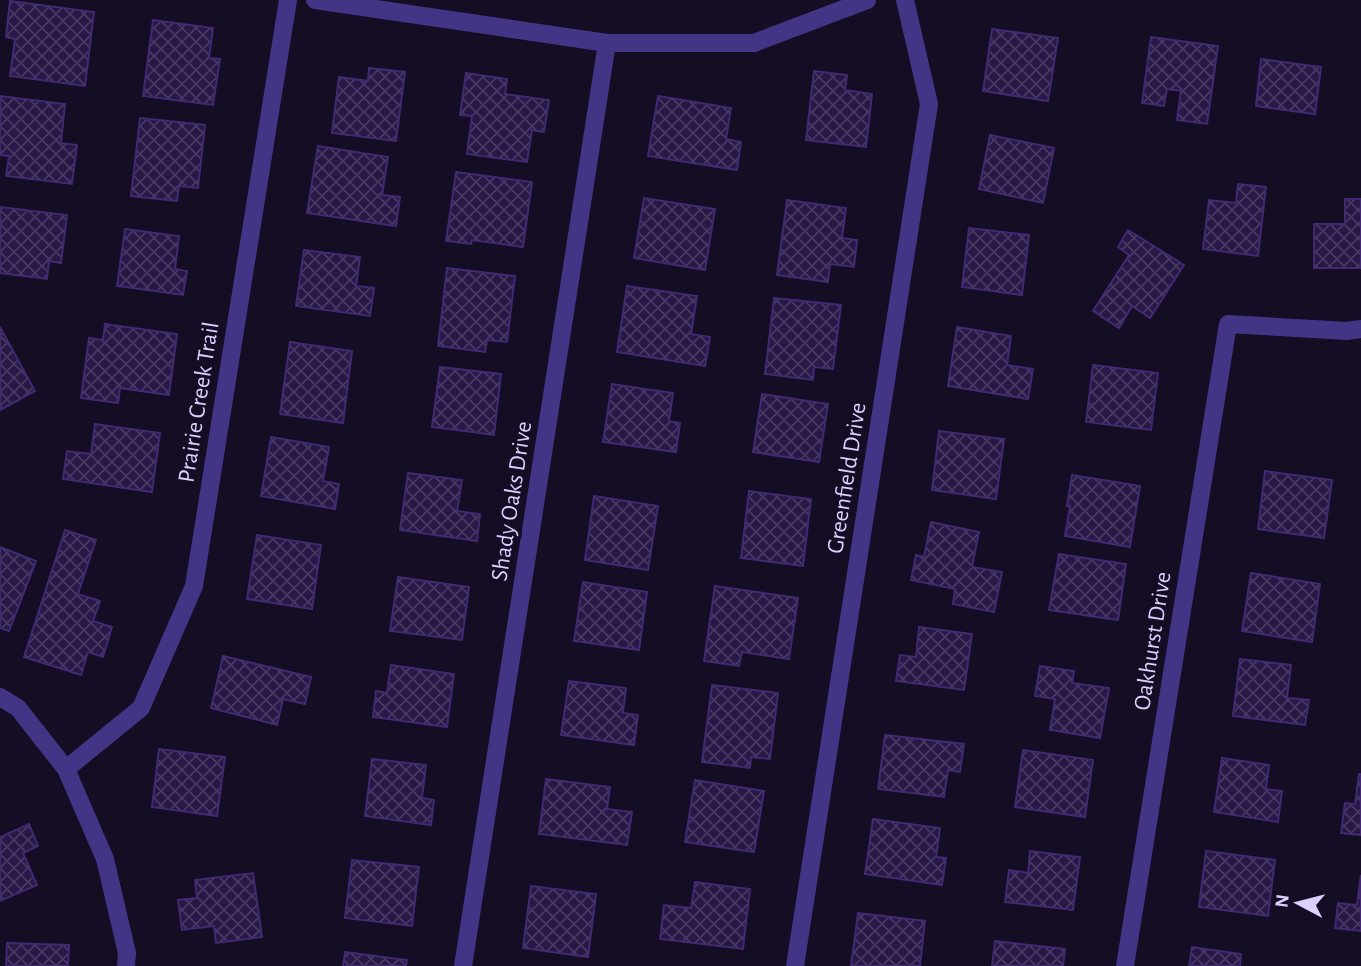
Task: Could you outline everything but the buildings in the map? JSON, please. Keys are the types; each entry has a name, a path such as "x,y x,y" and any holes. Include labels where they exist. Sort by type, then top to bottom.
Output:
{"street":[{"name":"Prairie Creek Trail","path":"66,769 141,708 194,586 288,0"},
{"path":"315,0 607,43 754,43 867,0"},
{"name":"Greenfield Drive","path":"795,966 929,104 905,0"},
{"name":"Shady Oaks Drive","path":"463,966 607,43"},
{"name":"Oakhurst Drive","path":"1125,966 1228,324 1347,331 1361,329"},
{"path":"0,697 18,708 66,769 105,859 127,953 126,966"}]}
